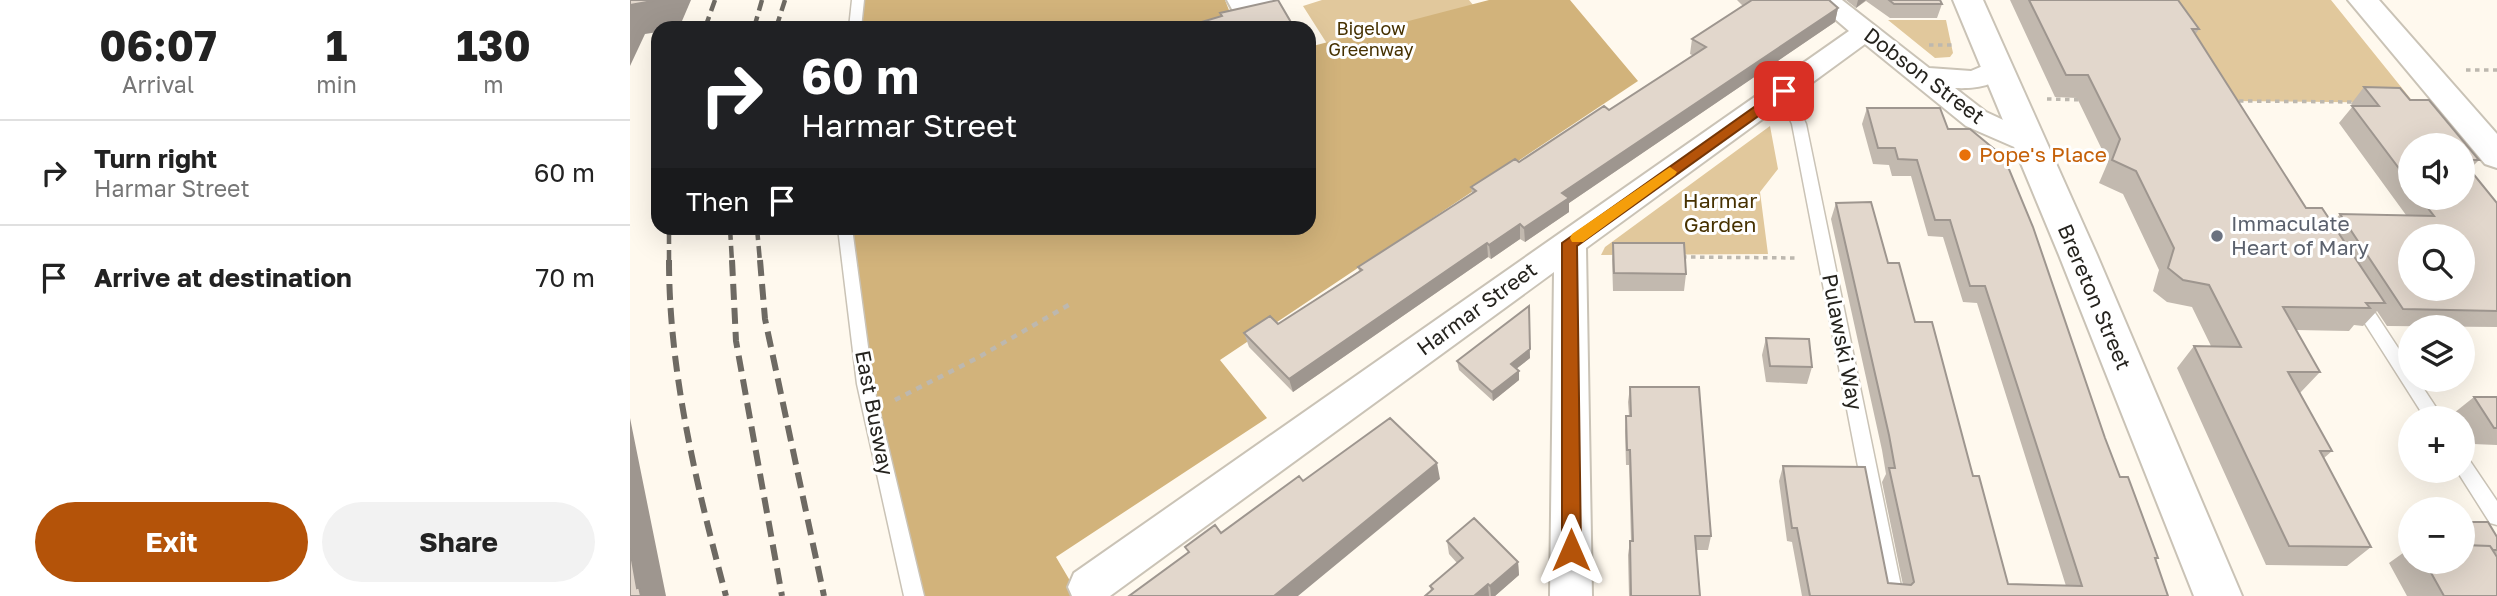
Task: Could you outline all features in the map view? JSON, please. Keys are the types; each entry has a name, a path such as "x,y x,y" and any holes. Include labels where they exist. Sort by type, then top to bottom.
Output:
{"street":[{"path":"1240,0 1242,6 1263,0"},
{"name":"Dobson Street","path":"1826,0 1976,119 2028,143"},
{"name":"Brereton Street","path":"1968,0 2078,255 2218,596"},
{"path":"2363,0 2497,156"},
{"name":"Harmar Street","path":"1089,587 1865,32"},
{"path":"1919,75 1967,80 1988,77 1997,68"},
{"path":"1565,588 1570,243"}],"lane":[{"path":"856,21 859,0"},
{"name":"Pulawski Way","path":"1784,91 1799,124 1893,596"},
{"name":"East Busway","path":"846,235 865,384 914,596"},
{"path":"2351,289 2426,406"},
{"path":"2475,483 2497,517"}],"path":[{"path":"1928,45 1945,45"},
{"path":"2463,70 2497,70"},
{"path":"2009,99 2094,100"},
{"path":"2239,101 2365,103"},
{"path":"1671,257 1807,258"},
{"path":"871,411 979,357 1072,303"}],"green space":[{"path":"859,0 1225,0 1233,21 856,21"},
{"name":"Bigelow Greenway","path":"1322,0 1469,0 1509,49 1352,83 1316,26 1316,21 1313,21 1303,6"},
{"path":"1489,0 1570,0 1638,81 1220,360 1267,418 1056,557 1079,596 914,596 865,384 846,235 1316,235 1316,45"},
{"path":"2167,0 2331,0 2414,103 2231,101"},
{"path":"1888,20 1946,20 1953,53 1950,57 1935,58"},
{"name":"Harmar Garden","path":"1770,126 1778,169 1760,192 1768,254 1601,255 1605,247"}],"building":[{"path":"630,0 658,0 630,5"},
{"path":"1278,0 1290,21 1205,21 1222,16 1220,13"},
{"path":"1752,0 1829,0 1838,8 1562,193 1569,198 1524,228 1520,224 1489,245 1487,243 1289,379 1244,333 1270,316 1278,324 1362,270 1358,267 1476,191 1471,187 1515,159 1519,162 1604,106 1609,110 1706,47 1692,39"},
{"path":"1889,0 1940,0 1942,4 1894,4"},
{"path":"2029,0 2178,0 2199,29 2192,29 2306,208 2322,208 2385,303 2366,303 2370,308 2283,307 2320,372 2288,372 2332,451 2320,451 2371,547 2289,546 2194,346 2241,347 2209,285 2183,280 2168,268 2174,248 2136,171 2112,160 2120,139 2088,75 2066,75"},
{"path":"2364,87 2400,88 2410,100 2429,100 2456,133 2398,133 2398,167 2352,106 2379,106"},
{"path":"1867,108 1940,108 1948,129 1970,129 2004,157 2033,227 2120,477 2128,477 2158,558 2155,558 2168,596 1810,596 1797,528 1792,528 1783,466 1865,467 1888,583 1911,585 1914,582 1889,468 1895,468 1889,435 1836,203 1871,202 1888,263 1899,263 1915,322 1932,322 1973,476 1979,476 2008,584 2082,586 1985,286 1970,286 1950,220 1935,220 1917,160 1898,159 1895,148 1878,148"},
{"path":"2475,176 2497,203 2497,311 2403,309 2340,214 2434,216 2429,210 2475,210"},
{"path":"1613,243 1684,243 1686,274 1614,273"},
{"path":"1529,306 1530,349 1511,364 1519,371 1492,392 1457,361"},
{"path":"1766,338 1809,339 1812,367 1770,366"},
{"path":"1630,387 1699,387 1711,536 1695,536 1700,596 1631,596 1630,541 1633,541 1626,416 1631,416"},
{"path":"2474,397 2497,397 2497,428 2494,428"},
{"path":"1390,418 1437,463 1274,596 1129,596 1189,552 1185,547 1215,525 1221,533 1299,476 1303,481"},
{"path":"1474,518 1518,562 1474,596 1425,596 1433,589 1430,586 1463,558 1447,541"},
{"path":"2475,522 2488,522 2497,537 2497,550 2490,546 2475,545"},
{"path":"2475,545 2490,546 2497,557 2497,596 2444,596 2432,574 2475,574"},
{"path":"630,549 637,588 639,587 641,596 630,596"}],"railway":[{"path":"708,21 715,0"},
{"path":"756,21 762,0"},
{"path":"778,21 785,0"},
{"path":"669,235 669,260"},
{"path":"730,235 732,262"},
{"path":"758,235 760,262"},
{"path":"669,260 670,303 679,388 695,472 726,596"},
{"path":"732,260 736,341 782,596"},
{"path":"760,260 765,319 824,596"}],"slow traffic":[{"path":"1577,238 1670,172"}],"place":[{"name":"Pope's Place","path":"1965,155"},
{"name":"Immaculate Heart of Mary","path":"2217,236"}],"route":[{"path":"1571,550 1570,243 1784,91"}]}
